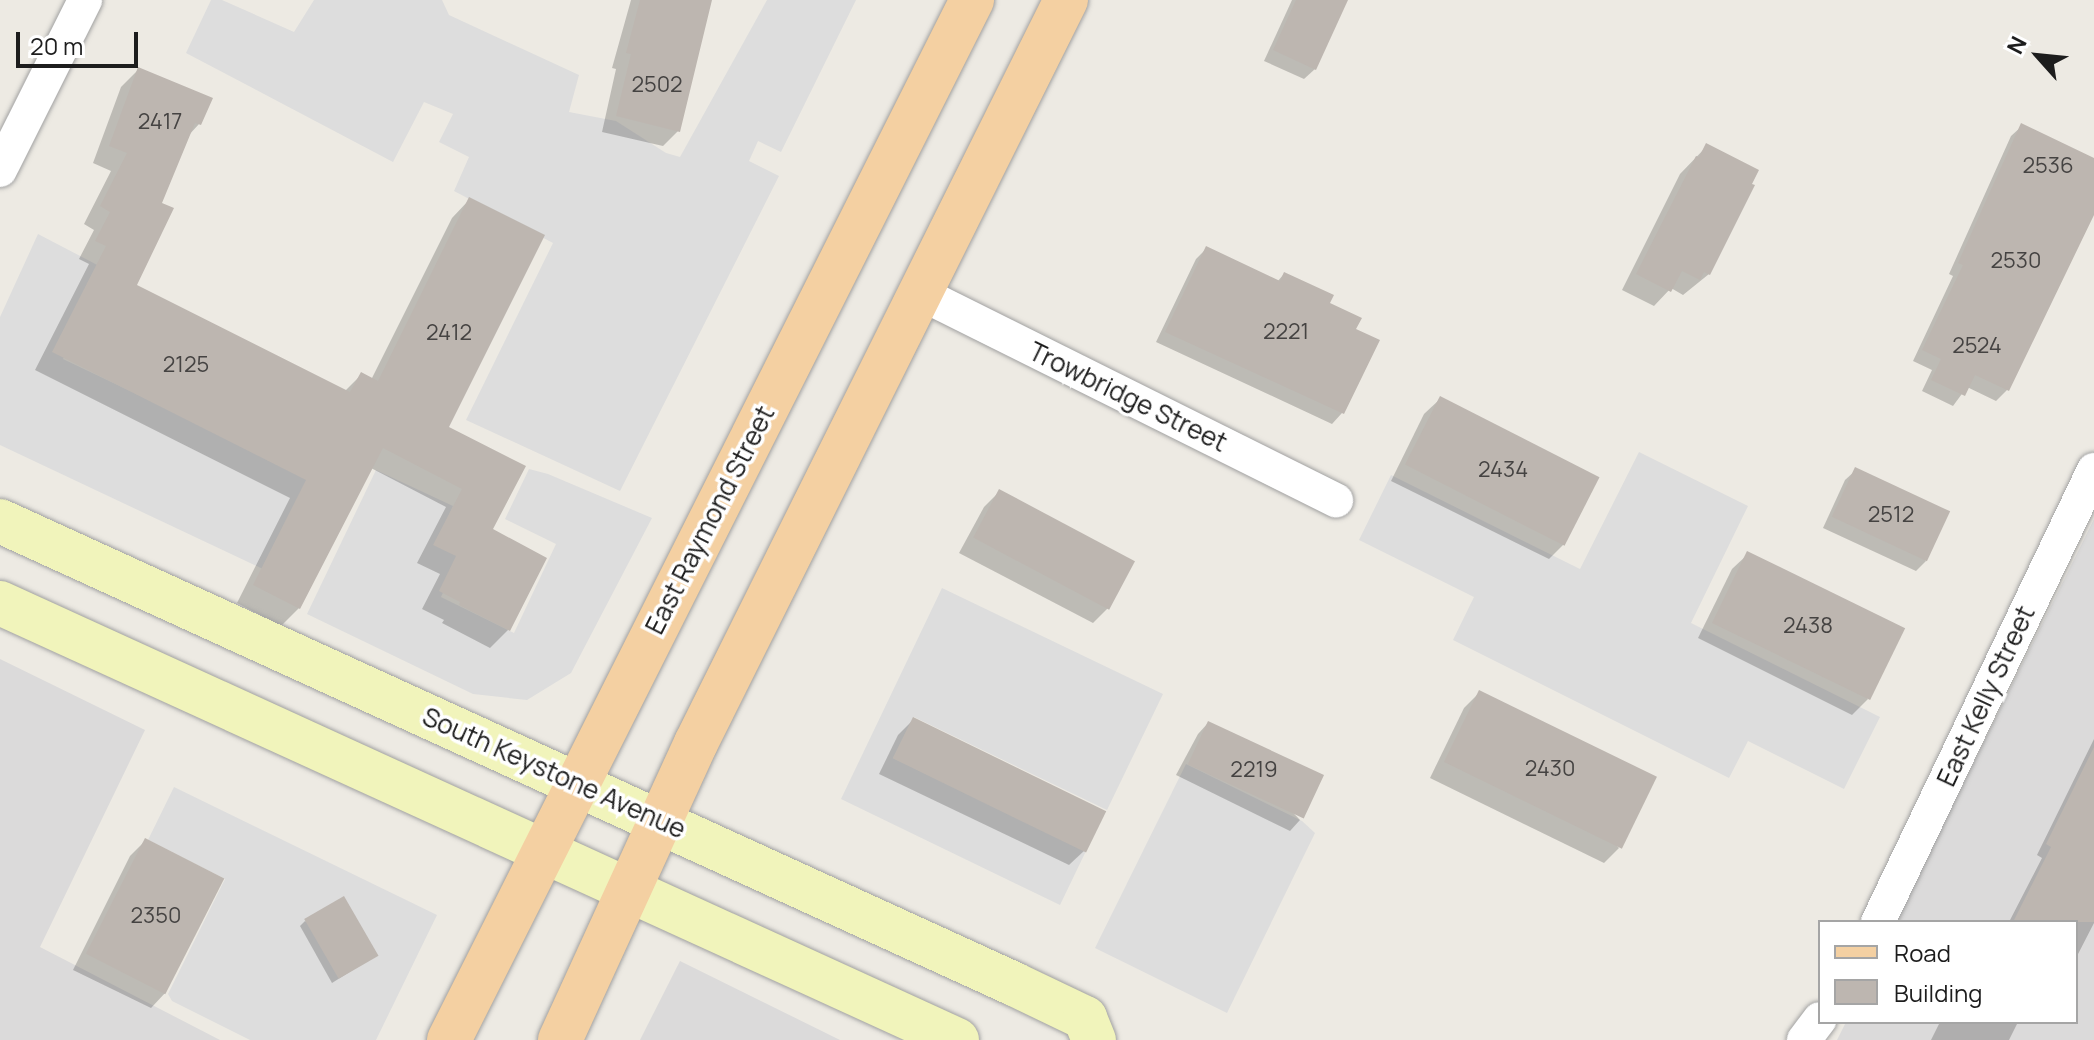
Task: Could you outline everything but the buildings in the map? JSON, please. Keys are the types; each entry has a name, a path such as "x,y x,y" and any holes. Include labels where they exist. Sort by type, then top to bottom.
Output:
{"main road":[{"name":"East Raymond Street","path":"449,1040 972,0"},
{"path":"560,1040 661,822 1066,0"},
{"name":"South Keystone Avenue","path":"0,521 1085,1018 1094,1040"},
{"path":"0,603 957,1040"}],"street":[{"path":"0,170 85,0"},
{"name":"Trowbridge Street","path":"920,293 1336,500"},
{"name":"East Kelly Street","path":"1879,920 2094,470"},
{"path":"1804,1040 1818,1022"}],"shaded area":[{"path":"211,0 222,0 294,32 314,0 442,0 449,15 579,75 569,112 616,121 666,153 680,157 767,0 856,0 781,152 758,141 749,161 779,176 620,491 466,420 553,243 454,191 469,157 439,142 453,114 424,102 393,162 186,53"},
{"path":"38,234 105,269 63,359 290,467 320,456 265,570 0,445 0,317"},
{"path":"1639,452 1748,506 1691,623 1880,717 1844,789 1748,741 1729,778 1453,640 1474,597 1359,540 1391,475 1580,569"},
{"path":"529,469 652,518 571,673 527,700 473,694 307,614 376,470 453,506 436,543 460,555 441,597 514,633 556,544 505,519"},
{"path":"2094,519 2094,1040 1837,1040 1845,1024 2078,1024 2078,920 1896,920"},
{"path":"942,588 1163,694 1107,810 914,717 893,758 1086,851 1060,905 841,799"},
{"path":"0,659 145,730 40,947 220,1040 0,1040"},
{"path":"1186,764 1302,821 1315,833 1227,1013 1095,948"},
{"path":"174,787 437,915 376,1040 250,1040 172,1001 168,994 225,879 148,840"},
{"path":"680,961 840,1040 640,1040"}]}
